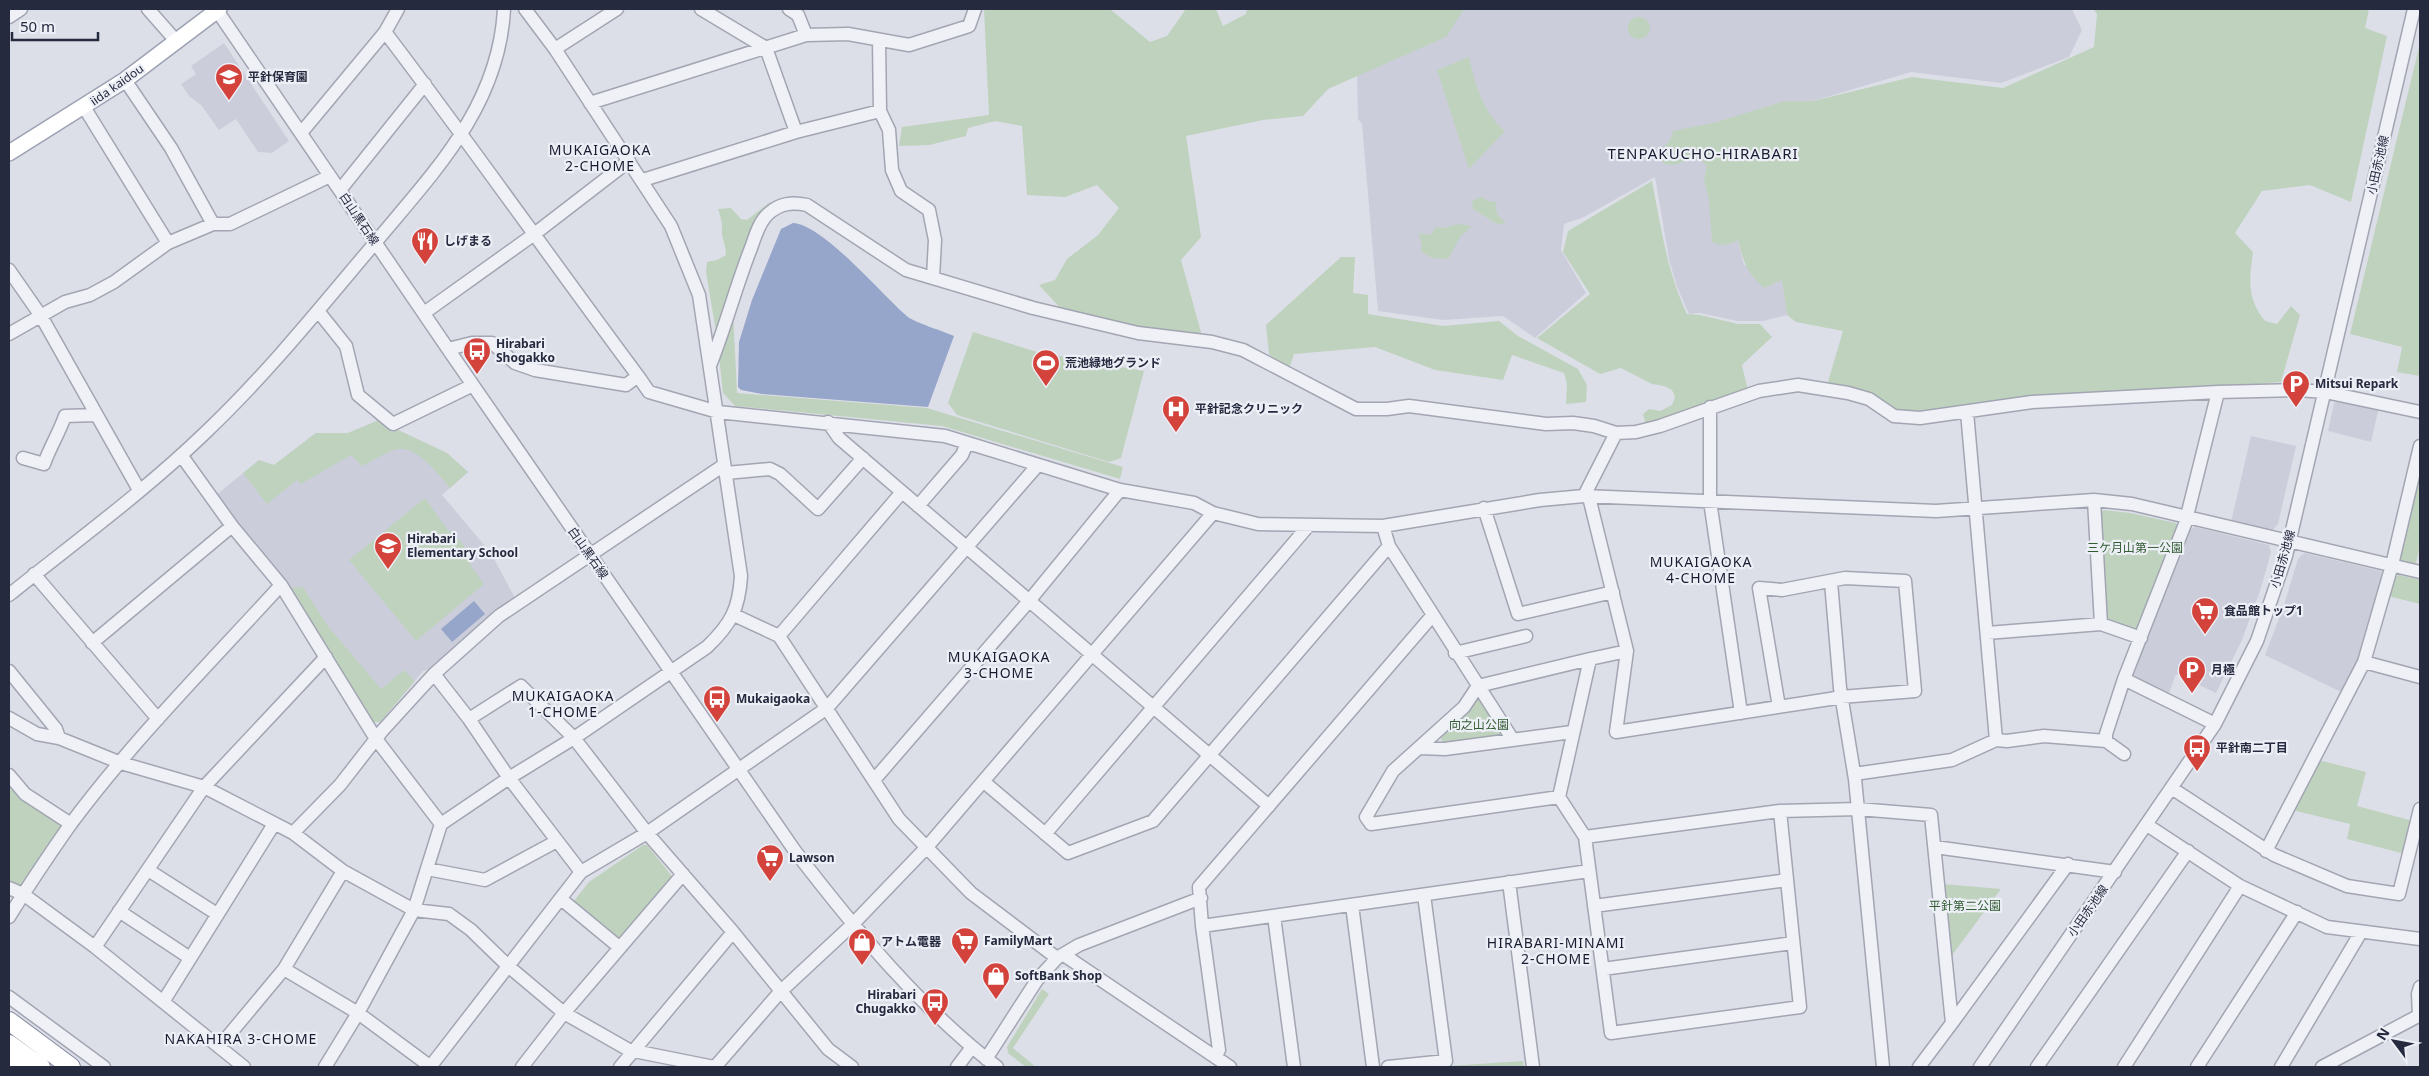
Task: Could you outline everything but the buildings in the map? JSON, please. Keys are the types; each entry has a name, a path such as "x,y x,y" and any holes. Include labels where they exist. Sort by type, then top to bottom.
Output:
{"highway":[{"path":"9,1021 71,1067"},
{"path":"9,1044 41,1067"},
{"path":"9,1063 15,1067"}],"main road":[{"name":"iida kaidou","path":"9,153 124,80 178,42 218,9"}],"street":[{"path":"9,17 21,9"},
{"path":"148,9 178,42"},
{"name":"白山黒石線","path":"218,9 375,243 795,852 852,925 894,970 972,1047 997,1067"},
{"path":"301,134 385,32 398,9"},
{"path":"9,595 140,490 207,432 318,311 463,134 493,75 503,32 504,9"},
{"path":"325,1067 358,1013 414,910 441,824 509,778 574,738 708,647 734,615 740,594 741,576 711,365 699,295 672,226 555,49 526,9"},
{"path":"555,49 617,9"},
{"path":"701,9 766,48 796,132"},
{"path":"789,9 798,15 806,35"},
{"path":"590,103 806,35 848,34 909,45 918,43 969,26 975,9"},
{"name":"小田赤池線","path":"1980,1067 2215,724 2257,641 2290,540 2414,9"},
{"path":"385,32 463,134 533,235 649,392 718,412 828,422 945,436 1037,466 1120,490 1194,503 1213,513 1258,524 1383,526 1540,500 1587,497 1936,511 2094,500 2132,504 2420,572"},
{"path":"879,40 880,111 890,130 892,170 901,191 929,210 935,240 933,278"},
{"path":"124,80 171,148 213,224"},
{"path":"340,190 425,84"},
{"path":"84,107 168,243"},
{"path":"643,180 796,132 880,111"},
{"path":"424,313 533,235 629,161"},
{"path":"9,334 65,302 90,295 114,282 168,243 213,224 230,224 330,176"},
{"path":"711,365 724,330 734,291 758,229 767,215 779,206 793,202 807,204 906,270 1033,308 1138,333 1212,342 1243,350 1356,409 1387,410 1409,406 1546,424 1573,423 1594,426 1616,433 1636,432 1660,426 1759,391 1798,386 1820,387 1869,399 1894,416 1920,418 2032,402 2218,392 2298,390 2325,392 2420,412"},
{"path":"9,270 41,316 140,490"},
{"path":"318,311 346,346 358,395 393,424 473,385"},
{"path":"448,349 472,343 492,343 515,363 535,370 626,385 638,376"},
{"path":"2106,741 2106,734 2124,679 2188,517 2218,392"},
{"path":"1710,408 1710,502 1741,713"},
{"path":"1967,412 1977,508 1996,740"},
{"path":"23,458 44,464 51,445 58,436 65,416 96,415"},
{"path":"828,422 840,438 918,506 1269,806"},
{"path":"1616,433 1587,497 1627,651 1616,732 1741,713 1779,707 1841,697 1915,691 1905,581 1845,578 1782,590 1759,588 1779,707"},
{"path":"918,506 962,455 967,444"},
{"path":"2266,850 2364,662 2392,565 2420,446"},
{"path":"181,455 232,526 281,586 376,739 441,824"},
{"path":"293,833 340,786 376,739 434,674 499,616 590,556 725,469 770,469 780,474 818,509 863,458"},
{"path":"284,969 358,1013 430,1067 581,872 647,833 827,708 1037,466"},
{"path":"874,780 1029,601 1120,490"},
{"path":"779,636 902,492"},
{"path":"2094,500 2101,624"},
{"path":"1484,508 1518,614 1612,592"},
{"path":"9,718 37,734 59,738 121,763 204,787 293,833 343,871 414,910 449,914 471,930 508,966 564,1013 629,1050 714,1067 780,992 852,925 926,848 1213,513"},
{"path":"1045,834 1309,525"},
{"path":"92,643 232,526"},
{"path":"1383,526 1389,546 1455,653 1513,740"},
{"path":"984,782 1068,853 1153,821 1389,546"},
{"path":"34,574 158,719"},
{"path":"1831,582 1841,697 1858,809 1883,1067"},
{"path":"9,916 71,824 121,763 158,719 281,586"},
{"path":"734,615 779,636 899,819 972,893 1061,956 1230,1067"},
{"path":"1215,1057 1218,1050 1202,926 1199,886 1432,616"},
{"path":"1988,633 2101,624 2141,638"},
{"path":"1455,653 1526,636"},
{"path":"1559,798 1371,824 1366,817 1393,771 1464,707 1478,686 1627,651"},
{"path":"94,947 204,787 326,657"},
{"path":"1590,659 1572,732 1559,798 1585,837 1612,1033 1800,1007 1780,811"},
{"path":"2364,662 2420,677"},
{"path":"9,671 56,729 59,738"},
{"path":"434,674 469,719 509,778 581,872"},
{"path":"2124,679 2215,724"},
{"path":"469,719 521,686 574,738 647,833 733,932 828,1049 852,1067"},
{"path":"1420,748 1446,749 1572,732"},
{"path":"1854,774 1952,760 1996,740 2007,741 2044,736 2106,741 2124,754"},
{"path":"10,779 25,794 71,824"},
{"path":"2172,789 2266,850 2347,886 2399,894 2420,809"},
{"path":"1585,837 1780,811 1858,809 1931,815 1952,1023"},
{"path":"163,1002 274,824"},
{"path":"2147,825 2240,886 2327,927 2420,939"},
{"path":"427,869 485,880 557,841"},
{"path":"1935,847 2115,872"},
{"path":"2037,1067 2188,851"},
{"path":"1919,1067 2068,864"},
{"path":"148,870 217,914"},
{"path":"219,1047 284,969 343,871"},
{"path":"1202,926 1589,872"},
{"path":"522,1067 619,947 683,874"},
{"path":"1594,906 1786,880"},
{"path":"1509,882 1533,1067"},
{"path":"2127,1066 2240,886"},
{"path":"9,888 23,894 94,947 244,1067"},
{"path":"1388,1067 1446,1061 1424,896"},
{"path":"986,1059 1037,980 1061,956 1079,945 1201,898"},
{"path":"561,899 619,947"},
{"path":"1352,905 1373,1067"},
{"path":"119,911 190,958"},
{"path":"2197,1067 2297,912"},
{"path":"1274,916 1294,1067"},
{"path":"620,1067 733,932"},
{"path":"2281,1067 2361,932"},
{"path":"1602,970 1793,943"},
{"path":"2322,1067 2419,1015 2418,994 2420,988"},
{"path":"9,997 104,1067"},
{"path":"957,1067 972,1047"}],"shaded area":[{"path":"1372,9 2072,9 2082,30 2069,57 2001,83 1911,72 1813,101 1738,240 1744,265 1783,280 1787,315 1763,321 1737,321 1700,313 1689,314 1677,287 1669,259 1655,177 1584,217 1564,224 1561,250 1586,293 1535,338 1503,316 1443,320 1378,311 1362,124 1358,119 1357,71"},
{"name":"平針保育園","path":"224,43 289,141 272,153 258,152 236,119 219,130 201,105 190,97 181,84 196,74 191,66"},
{"path":"2340,400 2379,407 2371,442 2328,431 2334,403"},
{"name":"Hirabari Elementary School","path":"379,420 392,432 398,430 447,453 468,472 442,495 491,553 516,600 430,669 423,671 380,722 374,722 290,588 215,496 259,460 274,465 316,433 348,433"},
{"path":"2251,436 2296,446 2278,524 2272,531 2231,522"},
{"path":"2195,527 2269,545 2271,552 2261,588 2242,640 2216,693 2176,674 2168,696 2134,679 2132,674 2186,532"},
{"path":"2304,553 2381,571 2385,577 2358,661 2343,693 2265,655 2283,608 2298,559"}],"green space":[{"path":"984,9 1110,9 1150,42 1167,36 1186,9 1216,9 1223,26 1246,14 1247,9 1464,9 1446,37 1328,89 1303,116 1263,120 1186,136 1201,237 1181,260 1202,336 1134,327 1063,311 1039,285 1055,280 1067,259 1098,235 1119,208 1097,185 1065,197 1027,195 1022,126 995,121 968,128 966,136 929,145 899,146 902,127 989,115"},
{"path":"2093,9 2369,9 2365,28 2387,36 2351,202 2310,185 2262,191 2235,233 2253,252 2250,280 2252,297 2265,321 2277,324 2291,306 2300,315 2281,382 1922,413 1896,412 1827,385 1843,331 1796,322 1787,315 1782,280 1764,288 1746,267 1738,240 1725,245 1712,242 1709,201 1704,180 1707,166 1697,156 1675,165 1664,164 1659,156 1660,149 1669,142 1673,131 1717,122 1785,101 1813,101 1912,77 2003,88 2094,47 2097,14"},
{"path":"1639,17 1647,20 1650,28 1647,36 1639,39 1631,36 1628,28 1631,20"},
{"path":"2420,43 2420,376 2397,372 2402,347 2350,334"},
{"path":"1469,57 1481,97 1491,116 1505,131 1469,169 1437,70"},
{"path":"1652,181 1674,282 1687,314 1700,315 1738,324 1760,324 1772,337 1742,365 1748,391 1659,423 1645,422 1643,414 1649,409 1660,411 1672,405 1675,397 1672,390 1664,386 1652,384 1621,368 1600,374 1537,338 1590,294 1563,252 1568,231"},
{"path":"1481,197 1491,202 1495,201 1497,214 1506,223 1497,224 1473,209 1472,201"},
{"path":"770,202 773,205 732,290 737,393 927,408 1123,467 1120,479 942,426 735,406 723,393 717,337 706,272 707,262 717,260 726,255 718,209 731,208 741,219 747,220"},
{"path":"1458,224 1472,226 1460,237 1448,259 1432,258 1420,251 1422,248 1419,233 1431,235 1436,227 1444,228"},
{"path":"1341,257 1355,257 1353,293 1368,295 1368,314 1443,326 1499,321 1518,336 1578,369 1587,385 1586,402 1566,404 1567,384 1564,373 1512,355 1503,380 1435,370 1375,347 1294,354 1288,372 1269,354 1266,325"},
{"name":"荒池緑地グランド","path":"973,332 1037,352 1144,371 1121,458 1109,462 957,415 948,403"},
{"path":"379,420 392,432 398,430 447,453 468,472 450,488 433,468 418,455 410,451 394,450 362,466 351,455 301,484 297,480 267,504 243,473 259,460 274,465 316,433 348,433"},
{"path":"2418,474 2420,474 2420,546 2415,567 2404,564 2399,557"},
{"path":"425,498 449,532 452,530 472,557 470,565 484,584 416,641 349,560"},
{"name":"三ケ月山第一公園","path":"2104,510 2130,513 2176,523 2178,527 2141,628 2134,630 2108,622 2106,618 2099,514"},
{"path":"2399,575 2420,580 2420,604 2388,596 2393,578"},
{"path":"303,587 327,625 381,689 404,670 415,681 380,722 374,722 290,588"},
{"name":"向之山公園","path":"1475,700 1485,700 1504,730 1499,739 1445,746 1440,737 1466,714"},
{"path":"2318,760 2366,772 2357,806 2413,821 2405,854 2347,839 2350,824 2292,810"},
{"path":"12,787 64,826 21,888 9,882 9,791"},
{"path":"643,845 647,845 671,875 671,879 621,940 615,940 573,902 589,882"},
{"name":"平針第二公園","path":"1943,884 2001,889 1950,958"},
{"path":"1042,989 1049,994 1013,1048 1036,1067 1026,1067 1008,1053 1007,1047"},
{"path":"1523,1061 1524,1067 1434,1067"}],"water":[{"path":"793,223 806,227 836,248 908,317 954,336 928,407 762,394 741,390 738,387 739,342 752,300 781,229"},
{"path":"474,601 485,614 452,642 441,629"}],"place":[{"name":"平針保育園","path":"229,101"},
{"name":"しげまる","path":"425,265"},
{"name":"Hirabari Shogakko","path":"477,375"},
{"name":"荒池緑地グランド","path":"1046,387"},
{"name":"Mitsui Repark","path":"2296,408"},
{"name":"平針記念クリニック","path":"1176,433"},
{"name":"Hirabari Elementary School","path":"388,570"},
{"name":"食品館トップ1","path":"2205,635"},
{"name":"月極","path":"2192,694"},
{"name":"Mukaigaoka","path":"717,723"},
{"name":"平針南二丁目","path":"2197,772"},
{"name":"Lawson","path":"770,882"},
{"name":"FamilyMart","path":"965,965"},
{"name":"アトム電器","path":"862,966"},
{"name":"SoftBank Shop","path":"996,1000"},
{"name":"Hirabari Chugakko","path":"935,1026"}],"district":[{"name":"TENPAKUCHO-HIRABARI","path":"1703,154"},
{"name":"MUKAIGAOKA 2-CHOME","path":"600,158"},
{"name":"MUKAIGAOKA 4-CHOME","path":"1701,570"},
{"name":"MUKAIGAOKA 3-CHOME","path":"999,666"},
{"name":"MUKAIGAOKA 1-CHOME","path":"563,704"},
{"name":"HIRABARI-MINAMI 2-CHOME","path":"1556,952"},
{"name":"NAKAHIRA 3-CHOME","path":"241,1039"}]}
